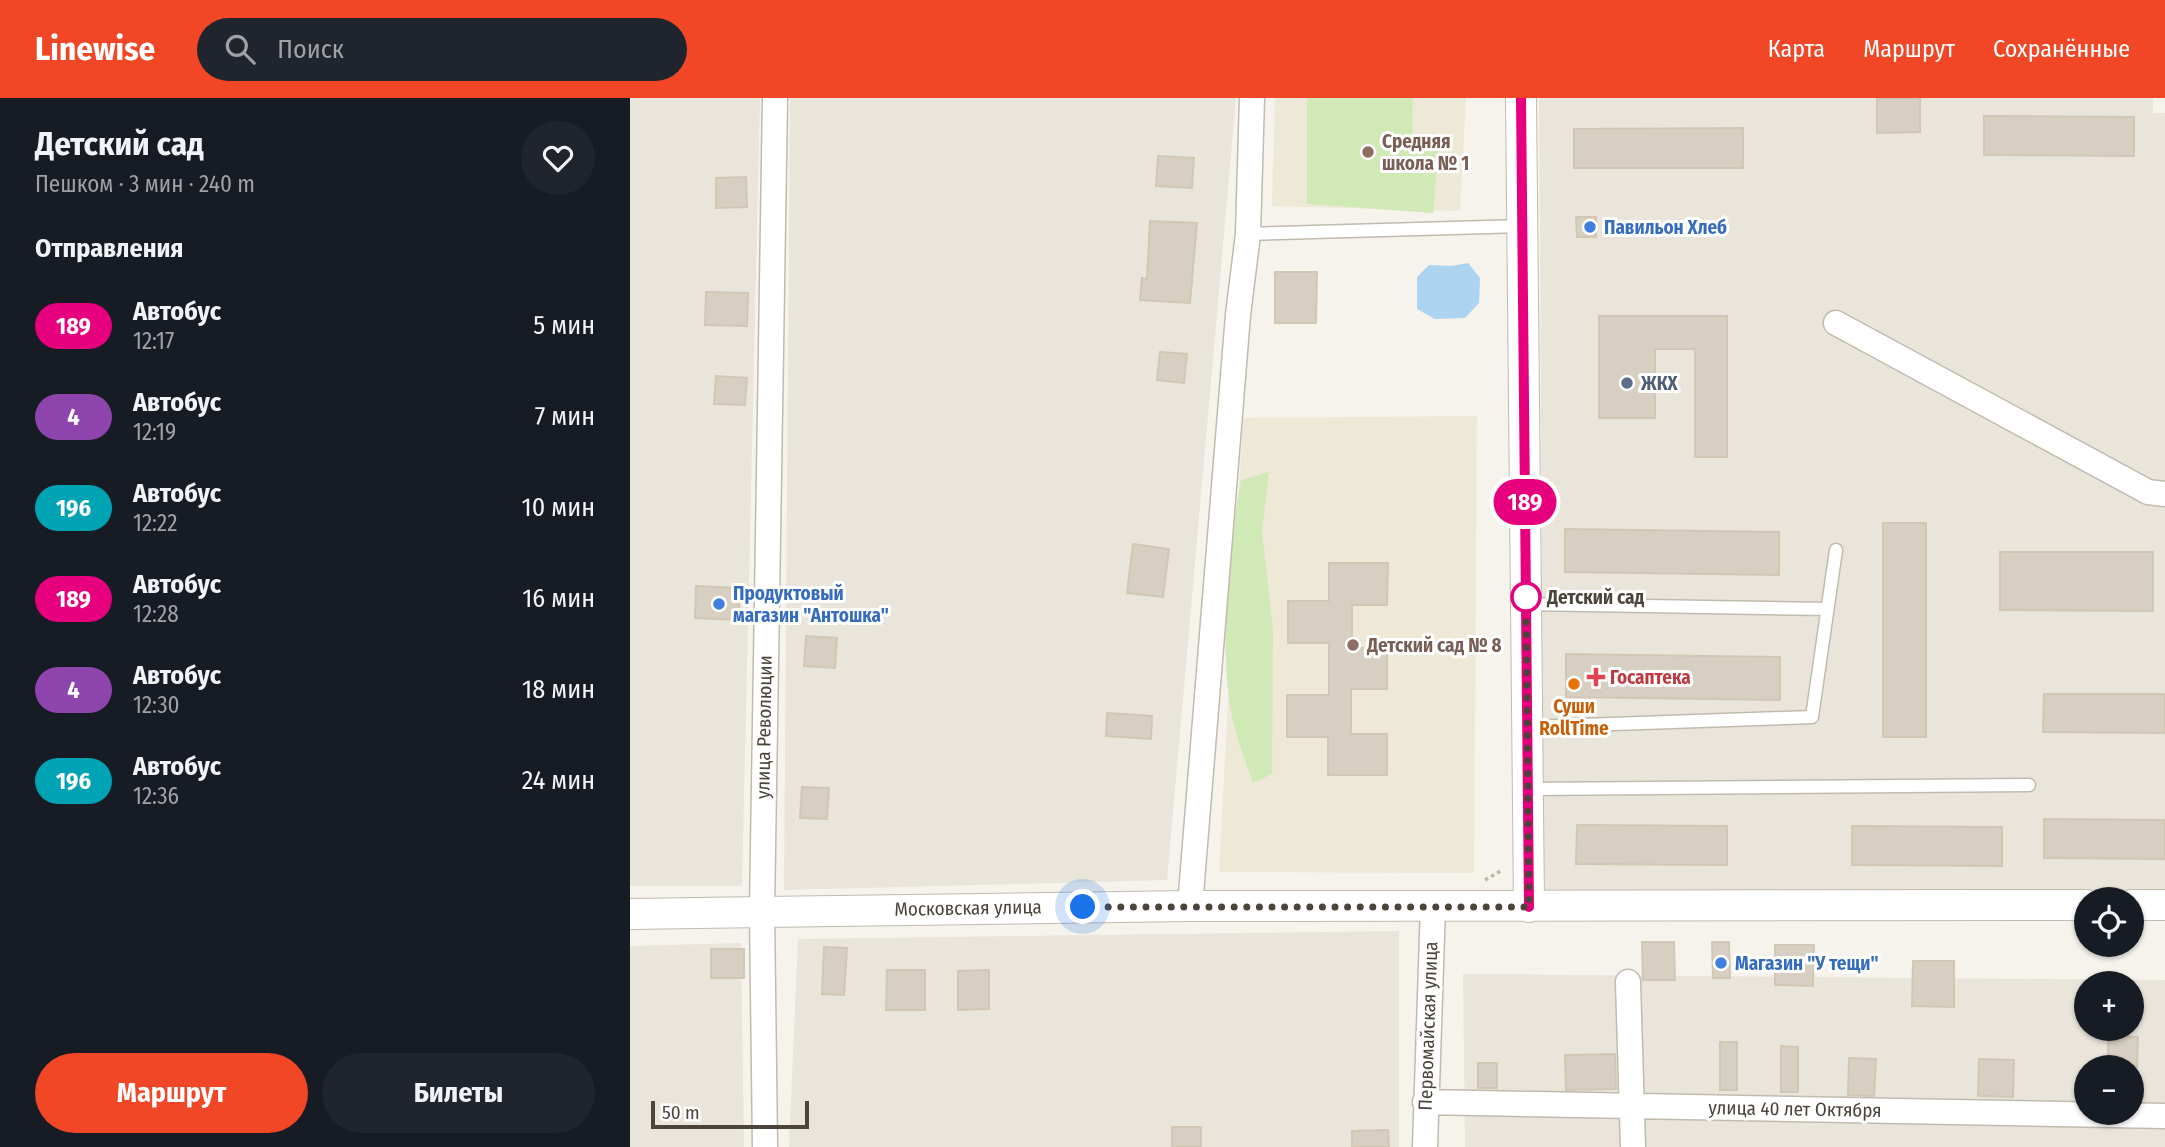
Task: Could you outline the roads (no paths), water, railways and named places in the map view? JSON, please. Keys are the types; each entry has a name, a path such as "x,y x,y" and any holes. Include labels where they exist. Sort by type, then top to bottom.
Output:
{"street":[{"name":"улица Революции","path":"765,1147 762,911 775,98"},
{"path":"1190,906 1238,315 1248,234 1252,98"},
{"path":"1521,98 1529,907"},
{"path":"1836,323 2148,492 2165,494"},
{"name":"Первомайская улица","path":"1424,1147 1433,905"},
{"name":"Московская улица","path":"630,914 1190,906 2074,905"},
{"path":"2144,905 2165,905"},
{"path":"1628,982 1633,1147"},
{"name":"улица 40 лет Октября","path":"1425,1102 2165,1116"}],"lane":[{"path":"1248,234 1522,226"},
{"path":"1528,727 1812,716 1836,550"},
{"path":"1526,604 1827,609"},
{"path":"1528,789 2029,785"}],"water":[{"path":"1468,263 1480,278 1479,303 1465,318 1435,319 1417,309 1417,277 1429,265 1451,266"}],"place":[{"name":"Средняя школа № 1","path":"1368,152"},
{"name":"Павильон Хлеб","path":"1590,227"},
{"name":"ЖКХ","path":"1627,383"},
{"name":"Детский сад","path":"1526,597"},
{"name":"Продуктовый магазин \"Антошка\"","path":"719,604"},
{"name":"Детский сад № 8","path":"1353,645"},
{"name":"Госаптека","path":"1596,677"},
{"name":"Суши RollTime","path":"1574,684"},
{"name":"Магазин \"У тещи\"","path":"1721,963"}]}
